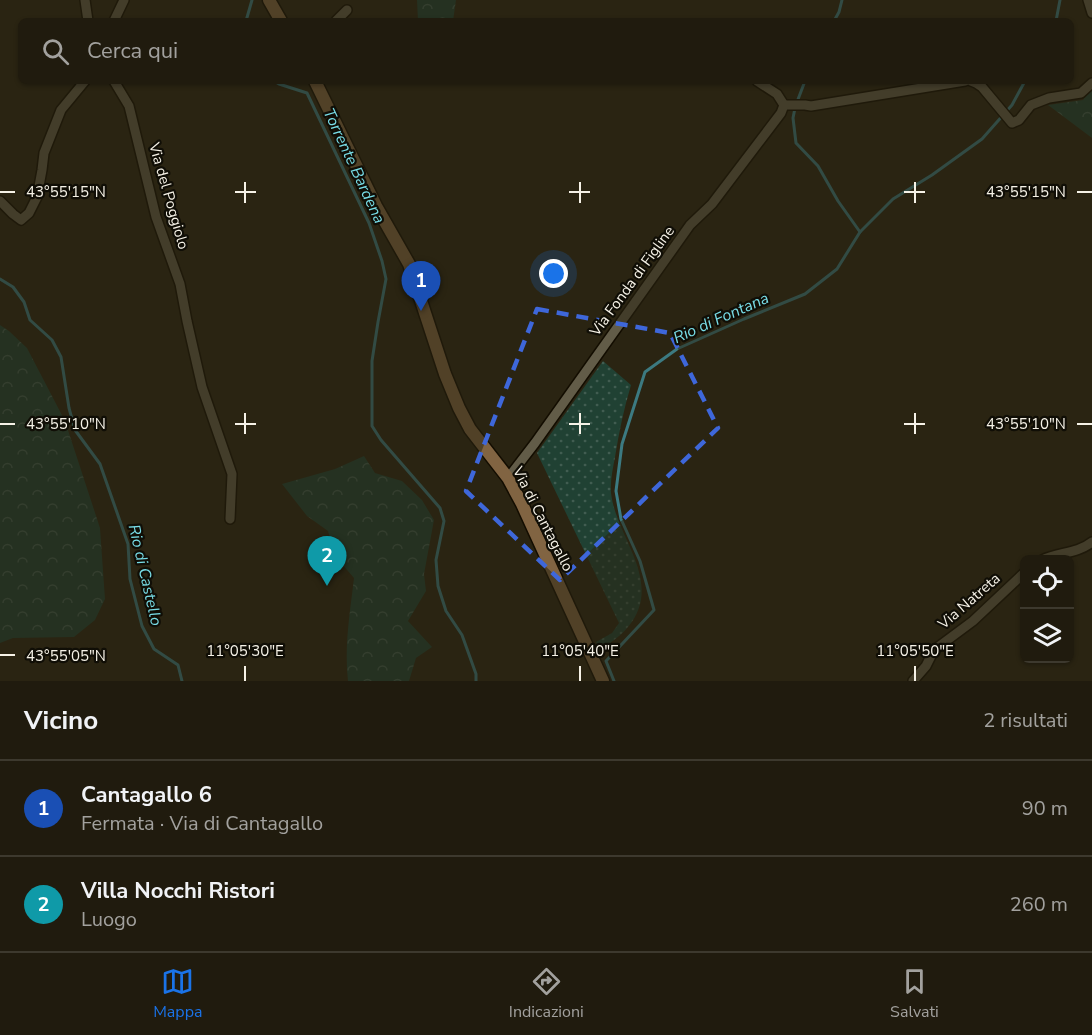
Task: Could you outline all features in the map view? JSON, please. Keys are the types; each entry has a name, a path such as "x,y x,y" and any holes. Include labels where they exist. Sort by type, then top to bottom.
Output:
{"street":[{"path":"85,0 88,18"},
{"path":"115,18 124,0"},
{"path":"269,0 279,18"},
{"path":"1088,0 1092,13"},
{"path":"339,18 347,10"},
{"path":"976,84 982,87 1012,123 1019,120 1031,105 1049,98 1081,93 1092,83"},
{"path":"0,201 21,220 29,213 37,197 44,153 61,110 83,84"},
{"name":"Via del Poggiolo","path":"116,84 129,106 156,217 180,284 202,387 232,474 230,519"},
{"name":"Via di Cantagallo","path":"316,84 376,206 409,264 445,374 459,408 470,429 508,478 527,514 603,681"},
{"path":"762,84 777,94 784,105 811,106 947,84"},
{"name":"Via Fonda di Figline","path":"508,478 690,225 711,204 781,113 784,105"},
{"path":"1050,555 1078,550 1092,542"},
{"name":"Via Natreta","path":"913,681 926,666 934,650 973,621 1020,577"}],"highlighted area":[{"path":"537,309 670,333 718,428 560,580 466,491"}],"green space":[{"path":"417,0 456,0 453,18 418,18"},
{"path":"1092,87 1092,138 1048,105 1083,100"},
{"path":"0,325 27,348 65,421 100,528 105,599 95,620 74,637 13,638 0,643"},
{"path":"603,361 631,385 618,438 611,493 621,527 635,560 642,593 638,610 628,627 600,651 596,642 612,633 619,623 537,453"},
{"path":"364,456 375,473 402,481 422,500 434,520 424,574 426,591 408,621 432,647 416,658 409,681 348,681 347,642 354,578 335,556 328,531 307,516 282,484 335,469"}],"waterway":[{"name":"Torrente Bardena","path":"247,18 252,0"},
{"path":"836,18 842,0"},
{"name":"Rio di Fontana","path":"1057,18 1060,0"},
{"name":"Torrente Bardena","path":"279,84 307,93 369,223 382,261 386,279 372,361 372,426 381,440 440,508 444,521 436,560 438,586 446,611 462,635 476,674 476,681"},
{"path":"797,102 804,84"},
{"name":"Rio di Fontana","path":"614,681 606,661 654,610 640,561 621,519 616,491 622,444 645,372 677,349 805,294 837,269 860,232 893,199 932,175 982,139 1012,105 1023,84"},
{"path":"795,108 793,118 796,143 818,166 838,201 860,232"},
{"name":"Rio di Castello","path":"0,279 13,287 24,302 30,320 52,340 61,357 75,430 100,464 128,544 130,579 142,626 154,649 178,665 182,681"}],"place":[{"name":"Cantagallo 6","path":"421,311"},
{"name":"Villa Nocchi Ristori","path":"327,586"}]}
